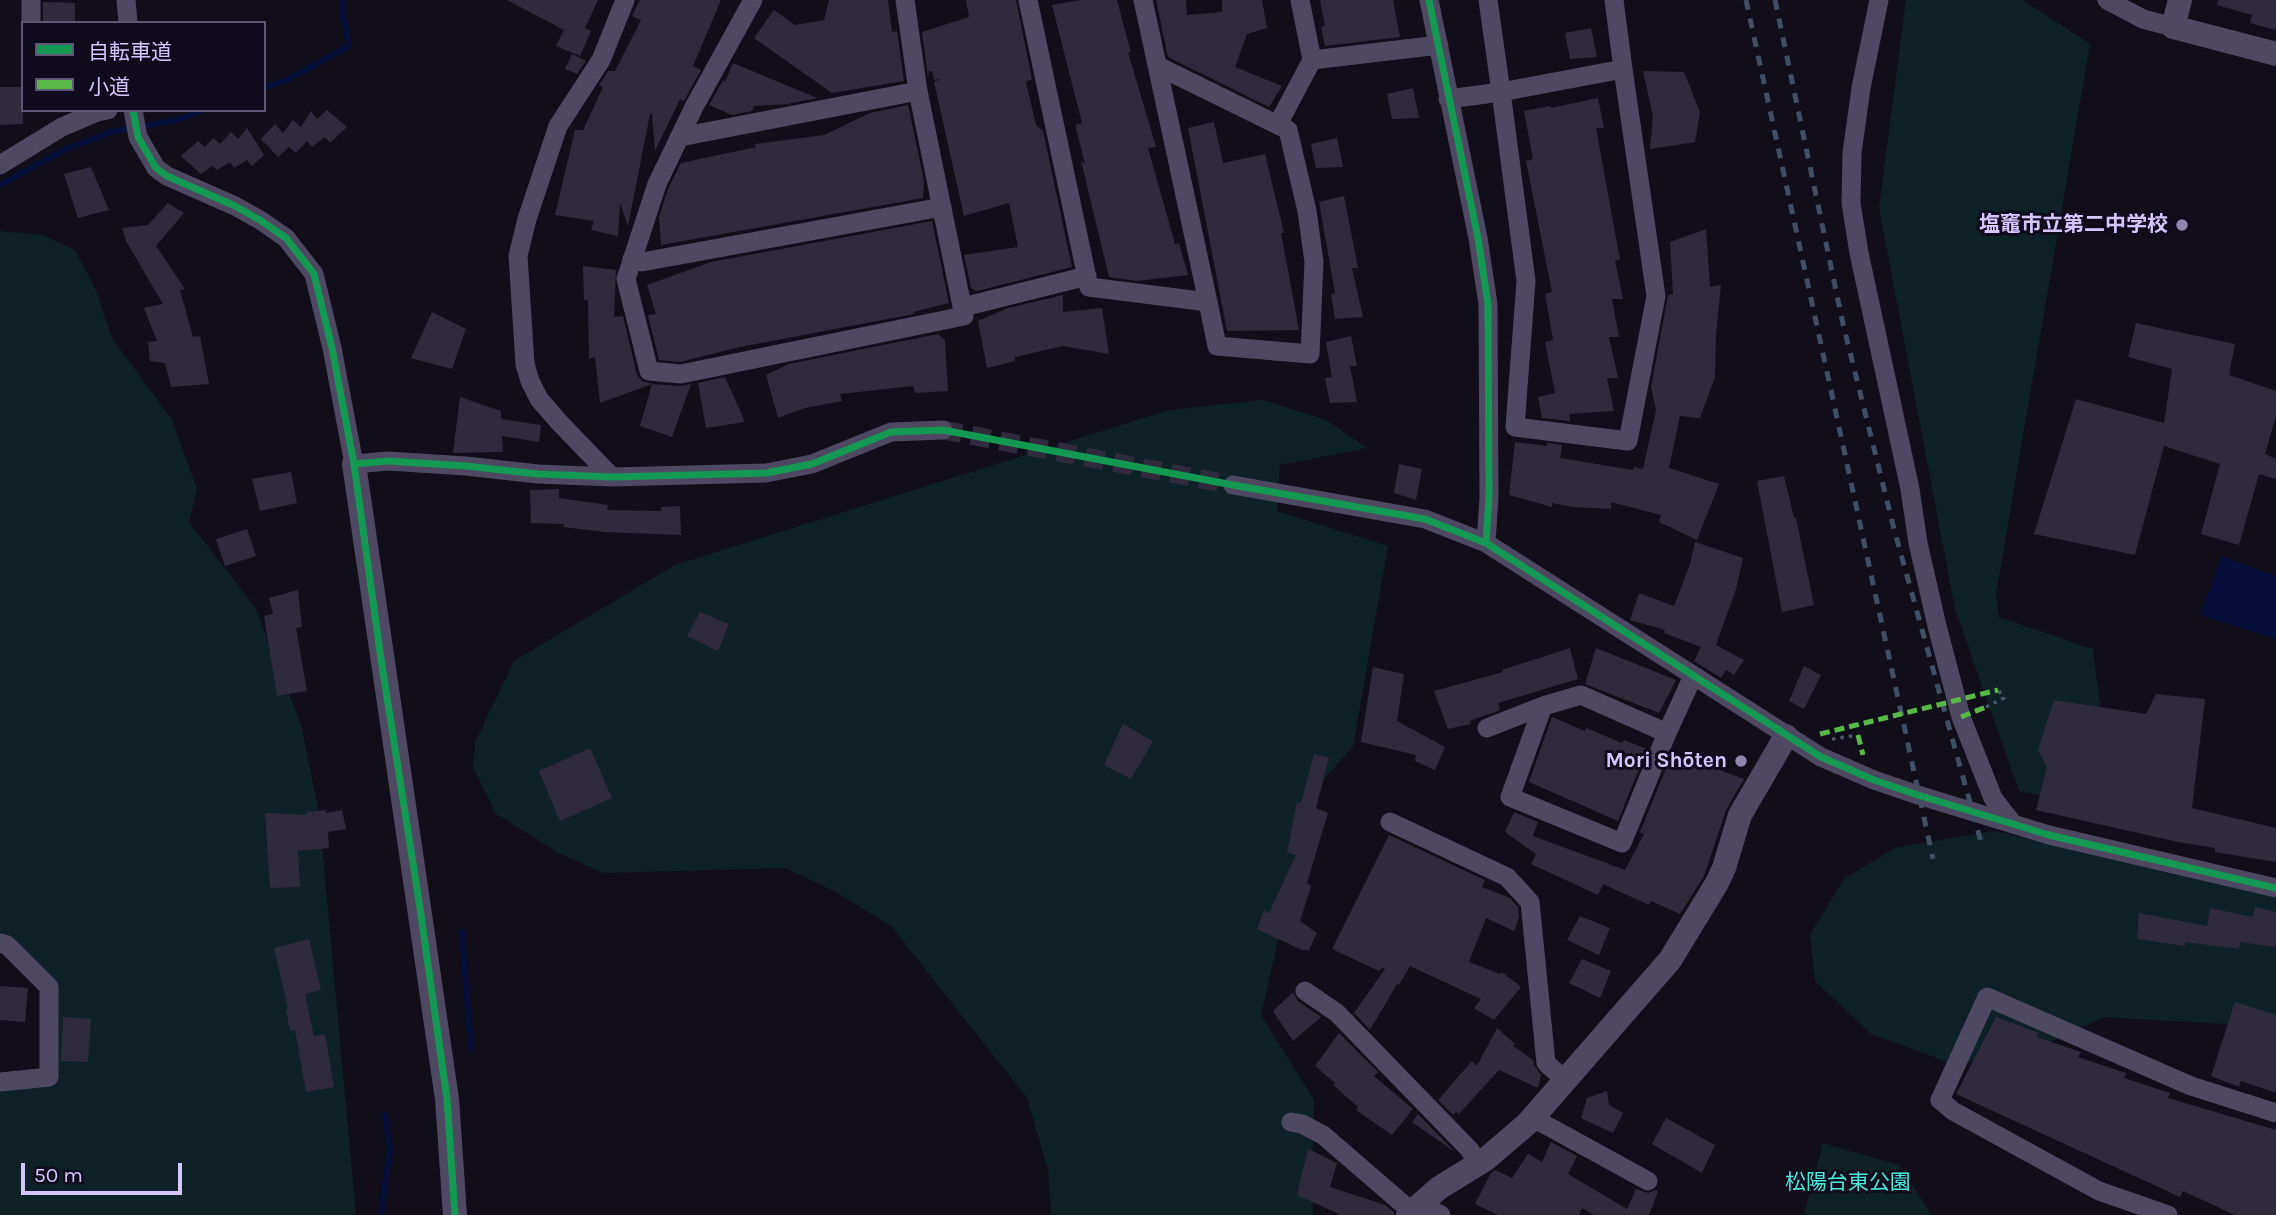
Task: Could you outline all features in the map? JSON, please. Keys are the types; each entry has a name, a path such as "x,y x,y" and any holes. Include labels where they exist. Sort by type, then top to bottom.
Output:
{"street":[{"path":"31,0 31,21"},
{"path":"126,0 128,21"},
{"path":"612,477 539,399 530,381 525,364 517,256 558,126 601,60 625,0"},
{"path":"756,1 694,107 657,184 626,279 649,371 681,374 964,316 918,91 905,0"},
{"path":"1028,0 1089,287 1208,302"},
{"path":"1143,0 1217,346 1310,354 1314,262 1307,211 1288,130 1158,66"},
{"path":"1278,124 1312,60 1300,0"},
{"path":"1429,0 1478,238 1488,304 1489,497 1486,543"},
{"path":"1488,0 1526,281 1515,427 1628,441 1656,296 1614,0"},
{"path":"1879,0 1861,89 1852,153 1852,203 1859,253 1937,626 1965,728 1993,798 2012,824"},
{"path":"2107,0 2143,19 2276,54"},
{"path":"2173,27 2180,0"},
{"path":"1312,60 1439,45"},
{"path":"1448,99 1623,69"},
{"path":"680,137 918,91"},
{"path":"0,164 62,127 97,112"},
{"path":"133,114 138,137 156,168 167,176 260,220 286,238 314,274 332,348 354,464 447,1099 455,1215"},
{"path":"632,259 642,262 942,207"},
{"path":"963,307 1087,276"},
{"path":"354,464 388,461 538,474 612,477 766,473 813,464 891,432 943,430"},
{"path":"1233,485 1425,519 1486,543 1786,736 1821,757 1874,780 2049,835 2276,888"},
{"path":"1543,706 1510,797 1622,843 1693,676"},
{"path":"1488,728 1543,706 1581,695 1667,733"},
{"path":"1291,1122 1302,1124 1323,1136 1421,1210 1439,1188 1479,1164 1534,1115 1670,960 1717,883 1740,816 1786,736"},
{"path":"1390,822 1507,877 1530,902 1546,1063 1565,1080"},
{"path":"0,943 7,945 49,987 49,1077 0,1082"},
{"path":"1305,991 1337,1013 1469,1149 1479,1164"},
{"path":"2168,1215 2099,1191 1952,1111 1940,1100 1987,997 2191,1086 2276,1113"},
{"path":"1534,1115 1544,1124 1648,1181"}],"path":[{"path":"1986,707 2004,698 1998,690"},
{"path":"1822,741 1858,735"}],"green space":[{"path":"1906,0 2023,0 2090,44 1996,594 1999,617 2093,649 2113,811 2019,791 1955,609 1879,208"},
{"path":"0,231 43,235 75,250 95,288 112,338 172,420 197,489 189,522 255,607 301,724 319,813 356,1215 0,1215 0,1092 48,1078 52,983 0,935"},
{"path":"1263,400 1326,420 1367,448 1280,465 1277,511 1388,546 1353,747 1312,792 1261,1015 1314,1100 1313,1215 1051,1215 1048,1170 1027,1098 892,927 836,892 785,868 603,873 559,853 496,814 473,767 475,742 514,661 675,565 1169,410"},
{"path":"1993,831 2276,892 2276,1027 2104,1017 2046,1044 1956,1065 1871,1034 1815,981 1810,934 1845,878 1895,848"},
{"name":"松陽台東公園","path":"1823,1143 1899,1165 1932,1215 1804,1215"}],"shaded area":[{"path":"2222,556 2276,576 2276,639 2200,615"}],"building":[{"path":"507,0 598,0 585,28 591,31 580,56 556,46 564,30"},
{"path":"640,0 721,0 693,66 701,70 684,101 680,99 655,151 650,114 628,226 620,203 618,236 591,230 594,221 555,215 575,130 583,130 603,87 599,85 608,71 615,71 641,20 632,16"},
{"path":"829,0 888,0 892,32 897,31 904,81 832,93 754,38 774,10 795,25 824,20"},
{"path":"966,0 1016,0 1032,79 1026,82 1036,125 1043,131 1072,267 977,291 971,288 964,255 1018,247 1009,203 964,216 934,82 941,79 934,80 932,71 929,71 928,77 922,32 969,17"},
{"path":"1081,0 1117,0 1131,53 1128,52 1156,147 1148,148 1175,244 1179,243 1188,275 1137,281 1109,277 1081,161 1085,164 1075,125 1082,123 1052,5"},
{"path":"1156,0 1186,0 1187,15 1222,12 1222,0 1262,0 1267,28 1247,34 1235,67 1282,86 1269,107 1168,57"},
{"path":"1320,0 1393,0 1400,37 1325,46 1321,27 1325,26"},
{"path":"2218,0 2276,0 2276,30 2250,23 2252,15 2217,5"},
{"path":"43,2 75,3 75,21 43,21"},
{"path":"1591,28 1597,57 1570,59 1565,33"},
{"path":"572,54 586,61 577,74 565,69"},
{"path":"733,63 817,98 787,104 754,106 752,111 732,115 709,105 723,80 725,82"},
{"path":"1643,71 1684,72 1700,112 1695,142 1650,149 1653,116"},
{"path":"0,87 21,87 23,124 0,125"},
{"path":"1413,88 1419,118 1392,119 1387,94"},
{"path":"1598,98 1604,128 1596,128 1620,260 1615,260 1623,299 1612,299 1619,337 1609,337 1618,378 1607,378 1614,411 1569,414 1570,421 1542,418 1538,397 1555,393 1545,342 1553,340 1545,294 1552,292 1526,161 1533,159 1524,111"},
{"path":"908,105 924,181 923,198 661,245 659,217 668,189 681,163 756,147 755,144 824,135 870,113"},
{"path":"327,110 347,127 330,143 325,137 312,147 307,141 296,153 289,147 278,157 261,139 275,124 283,133 293,120 301,127 311,111 317,119"},
{"path":"1214,122 1223,163 1265,154 1284,233 1281,233 1299,330 1227,331 1188,128"},
{"path":"247,128 264,155 252,166 247,160 234,168 230,162 217,170 212,166 201,174 181,156 198,141 205,147 213,138 220,144 231,132 238,139"},
{"path":"1337,138 1343,167 1316,168 1311,144"},
{"path":"91,167 109,210 78,218 64,174"},
{"path":"1344,196 1358,268 1352,268 1363,317 1335,319 1331,294 1335,293 1319,202"},
{"path":"168,203 184,213 156,246 185,289 180,290 193,337 200,336 209,384 171,387 165,363 150,361 148,342 157,341 144,308 163,304 126,241 122,228 148,225"},
{"path":"932,221 949,303 913,312 914,314 740,347 680,362 659,360 648,315 656,314 647,285 711,262"},
{"path":"1706,229 1710,287 1721,285 1715,377 1700,418 1680,416 1669,468 1719,484 1697,540 1659,522 1661,515 1611,502 1611,509 1552,503 1552,507 1509,495 1515,442 1562,445 1560,458 1633,470 1634,467 1643,469 1656,410 1651,387 1668,295 1673,294 1670,242"},
{"path":"583,266 616,270 614,317 623,316 637,375 642,381 652,384 600,403 595,357 589,359 588,300 584,300"},
{"path":"1063,295 1063,312 1102,308 1109,354 1063,346 1015,357 1015,361 987,368 978,321 1008,308"},
{"path":"432,312 466,329 452,369 411,358"},
{"path":"2136,323 2235,344 2229,375 2276,391 2276,416 2265,454 2276,459 2276,479 2259,474 2239,545 2201,534 2220,464 2164,446 2135,555 2034,534 2076,399 2164,423 2172,369 2128,357"},
{"path":"938,334 945,340 948,391 915,393 913,386 840,394 842,401 805,408 778,418 766,375 789,364"},
{"path":"1351,336 1357,366 1350,366 1357,402 1330,403 1325,378 1332,377 1326,342"},
{"path":"725,377 745,422 706,428 698,383"},
{"path":"652,384 691,384 672,437 640,426"},
{"path":"460,397 501,411 501,419 541,425 539,442 502,436 503,452 453,453"},
{"path":"1399,464 1422,469 1416,500 1394,493"},
{"path":"291,472 297,503 260,511 252,479"},
{"path":"1784,476 1796,518 1814,605 1782,612 1757,481"},
{"path":"559,489 559,498 608,505 607,510 661,511 661,507 680,506 681,535 605,532 564,527 564,524 531,523 530,490"},
{"path":"247,529 256,556 225,566 216,539"},
{"path":"1695,542 1743,558 1736,589 1716,645 1744,660 1734,675 1726,670 1721,678 1694,661 1701,647 1664,633 1665,630 1630,620 1639,593 1674,606 1690,564"},
{"path":"298,590 302,627 296,628 307,691 277,696 264,616 273,614 269,598"},
{"path":"700,612 729,624 718,651 687,636"},
{"path":"1570,648 1578,679 1498,703 1500,710 1470,721 1471,724 1448,729 1434,691 1503,672 1502,670"},
{"path":"1596,648 1676,680 1659,713 1585,684"},
{"path":"1804,666 1821,675 1804,709 1789,701"},
{"path":"1373,667 1404,674 1397,721 1445,747 1435,770 1415,761 1416,755 1361,742"},
{"path":"2156,694 2205,699 2192,808 2276,828 2276,862 2215,852 2215,848 2036,810 2047,767 2038,750 2054,700 2146,714"},
{"path":"1552,717 1585,731 1586,728 1622,743 1624,740 1647,749 1618,821 1529,782"},
{"path":"1123,724 1153,741 1131,779 1104,765"},
{"path":"590,748 612,798 560,821 539,771"},
{"path":"1314,754 1329,758 1316,808 1328,813 1307,883 1311,886 1300,921 1317,933 1309,950 1302,950 1257,929 1264,910 1269,913 1296,855 1287,852 1297,802 1301,803"},
{"path":"1680,755 1744,779 1726,810 1704,876 1680,914 1651,901 1649,905 1603,884 1598,895 1531,864 1536,854 1505,832 1514,812 1538,822 1533,836 1625,870 1644,834 1640,832 1670,759 1677,762"},
{"path":"326,810 326,813 342,810 346,829 328,832 329,848 298,851 300,887 270,888 265,813 307,815 307,812"},
{"path":"1389,835 1485,880 1482,887 1510,898 1518,907 1519,917 1514,931 1486,918 1469,962 1500,974 1502,972 1521,987 1494,1020 1474,1008 1481,999 1410,966 1370,1030 1354,1013 1385,969 1383,967 1379,971 1332,949"},
{"path":"2255,907 2276,912 2276,947 2240,942 2239,949 2185,942 2185,946 2137,939 2139,913 2207,926 2210,908 2253,917"},
{"path":"1580,916 1610,928 1599,955 1567,940"},
{"path":"309,939 321,990 305,994 314,1036 325,1034 334,1087 306,1092 295,1030 290,1031 288,1009 274,948"},
{"path":"1582,959 1611,971 1600,998 1569,983"},
{"path":"0,986 28,988 25,1022 0,1020"},
{"path":"1293,992 1298,1001 1321,1017 1293,1041 1273,1011"},
{"path":"2235,1002 2276,1015 2276,1093 2241,1081 2239,1087 2211,1076"},
{"path":"63,1017 91,1019 88,1062 61,1061"},
{"path":"1996,1017 2039,1033 2037,1037 2081,1052 2078,1057 2126,1073 2124,1078 2170,1093 2168,1098 2276,1130 2276,1215 2235,1215 2183,1191 2180,1197 1956,1094"},
{"path":"1497,1028 1515,1044 1513,1046 1533,1060 1541,1075 1538,1088 1499,1070 1459,1114 1456,1112 1453,1115 1438,1100 1472,1061 1477,1066"},
{"path":"1339,1033 1378,1072 1374,1076 1413,1109 1392,1135 1356,1110 1358,1107 1315,1066"},
{"path":"1607,1091 1609,1105 1623,1113 1613,1133 1581,1118 1587,1098"},
{"path":"1418,1114 1455,1152 1412,1122"},
{"path":"1666,1118 1715,1145 1702,1173 1652,1144"},
{"path":"1551,1142 1577,1156 1568,1174 1627,1209 1636,1189 1648,1193 1658,1191 1649,1215 1594,1215 1582,1208 1579,1215 1498,1215 1475,1204 1491,1173 1495,1170 1512,1178 1528,1154 1542,1162"},
{"path":"1308,1149 1337,1163 1330,1187 1385,1205 1394,1215 1341,1215 1297,1195"}],"waterway":[{"path":"266,87 289,79 349,46 343,0"},
{"path":"0,185 66,149 111,132 176,120 198,112"},
{"path":"462,932 471,1048"},
{"path":"381,1215 390,1149 385,1115"}],"tunnel":[{"path":"943,430 1233,485"}],"railway":[{"path":"1746,0 1933,859"},
{"path":"1775,0 1843,324 1894,529 1981,842"}],"marked path":[{"path":"1820,734 1998,690"},
{"path":"1961,717 1986,707"},
{"path":"1858,735 1863,755"}],"cycle path":[{"path":"1429,0 1478,238 1488,304 1489,497 1486,543 1821,757 1874,780 2049,835 2276,888"},
{"path":"133,112 138,137 156,168 167,176 260,220 286,238 314,274 332,348 354,464 447,1099 455,1215"},
{"path":"354,464 388,461 538,474 612,477 766,473 812,464 891,432 943,430 1425,519 1486,543"}],"place":[{"name":"塩竈市立第二中学校","path":"2182,225"},
{"name":"Mori Shōten","path":"1741,761"}]}
